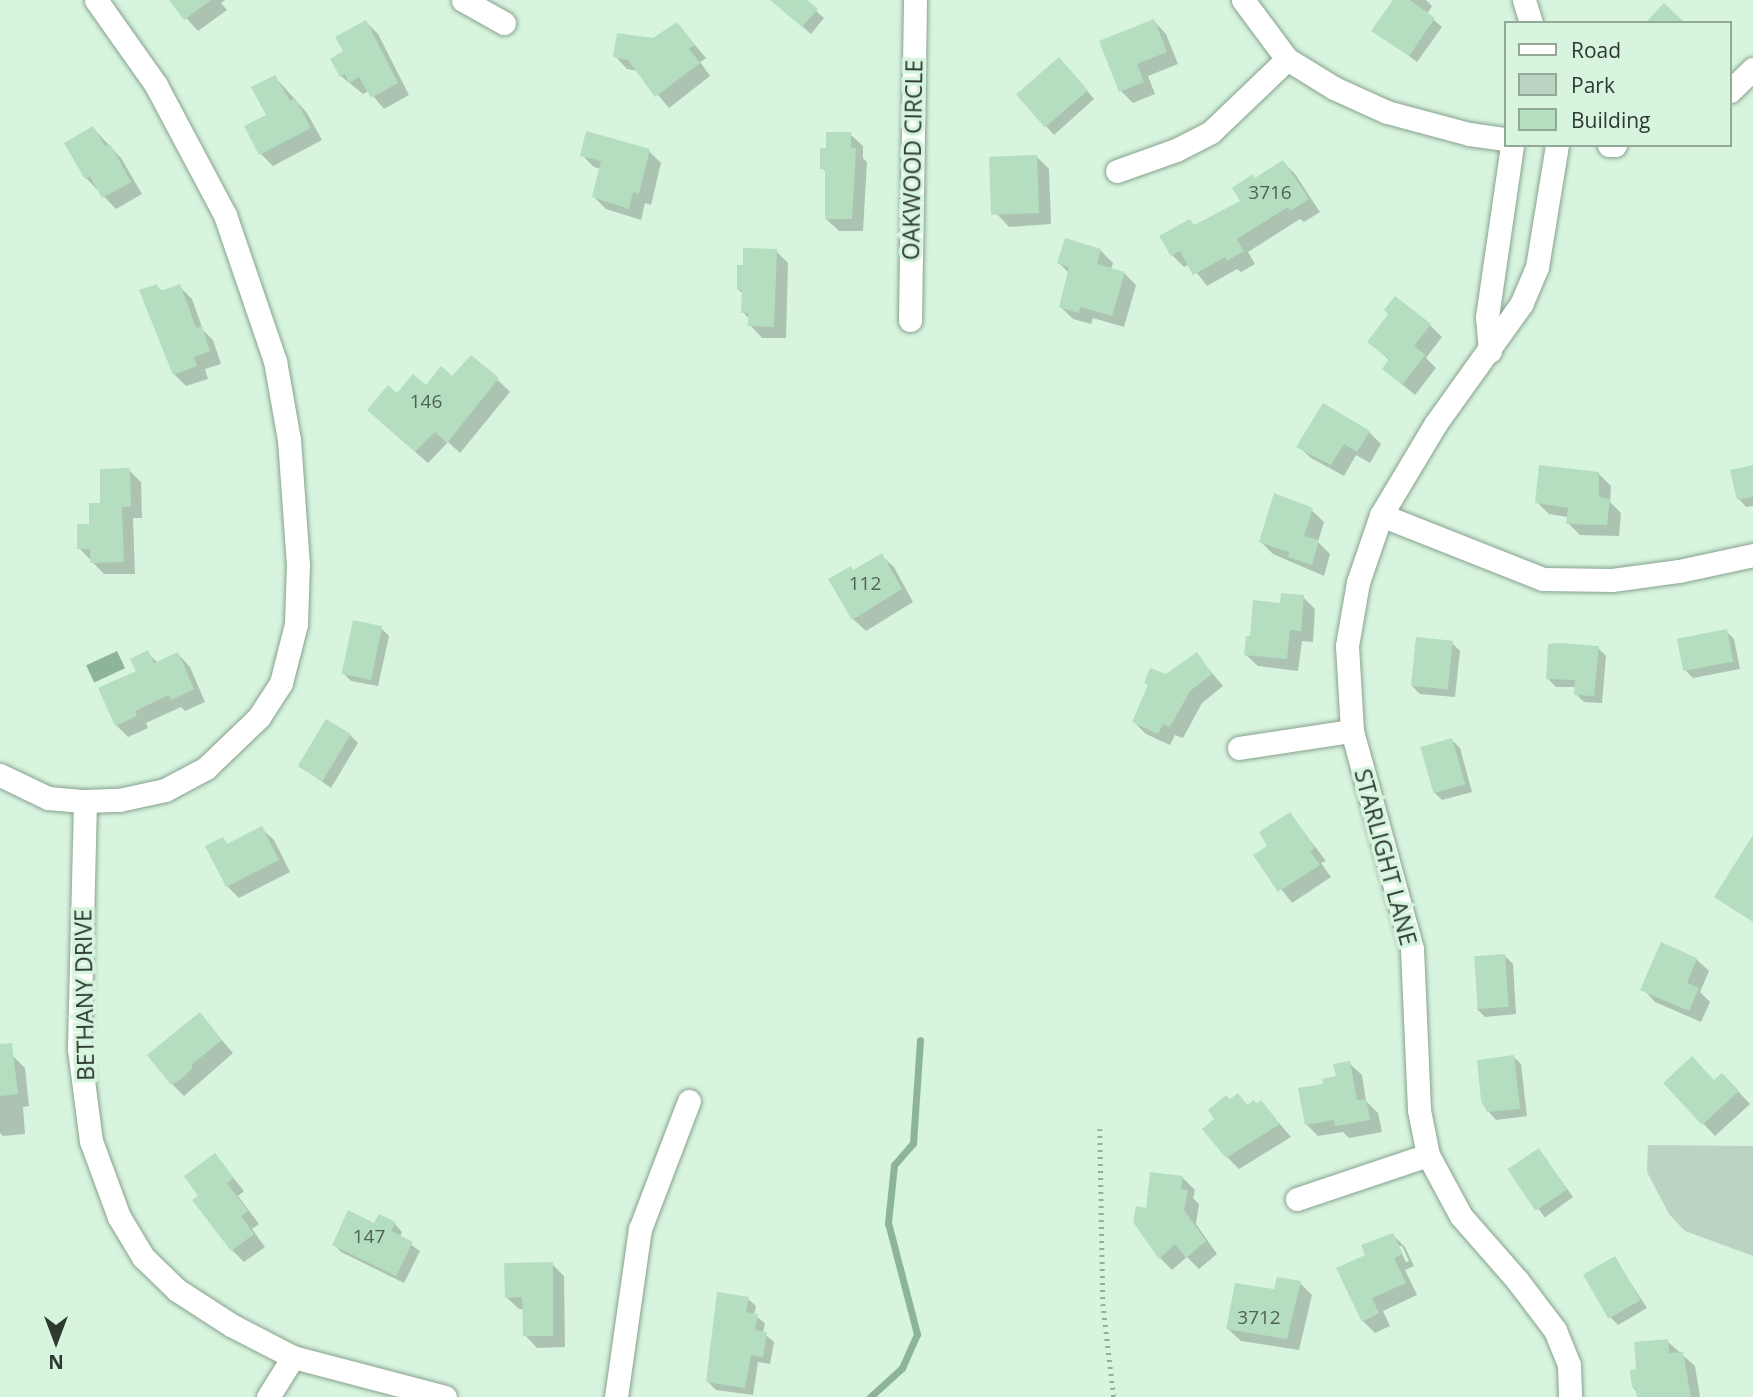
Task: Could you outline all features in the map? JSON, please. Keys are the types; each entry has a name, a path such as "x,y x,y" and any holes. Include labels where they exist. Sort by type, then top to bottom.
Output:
{"street":[{"path":"0,775 48,798 119,800 165,790 206,768 259,717 281,683 296,624 298,565 289,440 275,361 225,215 156,85 96,0"},
{"path":"463,0 505,23"},
{"name":"OAKWOOD CIRCLE","path":"910,320 915,0"},
{"path":"1243,0 1287,58 1334,88 1387,112 1469,134 1504,139"},
{"path":"1524,0 1530,21"},
{"path":"1117,171 1176,150 1211,132 1287,58"},
{"path":"1732,89 1753,69"},
{"path":"1490,351 1487,317 1512,147"},
{"name":"STARLIGHT LANE","path":"1557,147 1537,267 1522,303 1436,423 1381,515 1358,582 1347,646 1352,731 1412,949 1419,1110 1428,1155 1461,1216 1517,1280 1555,1330 1569,1365 1570,1397"},
{"path":"1381,515 1543,579 1612,580 1679,571 1753,555"},
{"path":"1239,748 1352,731"},
{"name":"BETHANY DRIVE","path":"85,801 79,1049 91,1141 114,1204 144,1257 177,1290 231,1325 293,1357 445,1397"},
{"path":"616,1397 640,1229 689,1101"},
{"path":"1297,1199 1428,1155"},
{"path":"268,1397 293,1357"}],"path":[{"path":"1100,1129 1103,1304 1114,1397"}],"green space":[{"path":"1648,1145 1753,1146 1753,1256 1685,1231 1669,1214 1647,1172"}],"shaded area":[{"path":"117,651 125,668 94,683 86,665"}],"building":[{"path":"169,0 211,0 184,20"},
{"path":"770,0 807,0 818,9 802,27"},
{"path":"1393,0 1410,0 1435,18 1409,56 1371,31"},
{"path":"1664,3 1683,21 1647,21"},
{"path":"1154,19 1167,52 1137,64 1144,82 1119,92 1099,41"},
{"path":"366,20 398,83 371,98 359,77 349,83 345,74 340,77 330,59 343,51 335,37"},
{"path":"677,22 695,45 689,49 700,63 655,97 628,60 613,57 617,33 653,38"},
{"path":"1059,57 1088,90 1045,128 1016,94"},
{"path":"275,75 290,101 295,98 311,128 259,155 244,126 266,115 251,87"},
{"path":"93,126 105,146 110,144 131,182 102,198 90,176 85,179 64,143"},
{"path":"586,131 650,149 639,194 633,192 629,209 592,197 601,161 580,156"},
{"path":"826,132 851,132 851,148 856,148 852,219 825,219 825,169 820,169 820,148 826,148"},
{"path":"1037,155 1039,213 991,215 989,157"},
{"path":"1283,160 1309,199 1290,211 1288,207 1237,239 1244,251 1227,261 1225,257 1193,275 1180,251 1171,256 1159,236 1190,219 1194,225 1240,201 1232,188 1253,174 1255,178"},
{"path":"1065,238 1101,249 1097,264 1125,272 1112,316 1081,307 1079,313 1059,307 1069,267 1057,263"},
{"path":"743,248 777,249 774,327 748,326 748,313 741,313 742,290 737,290 737,265 743,265"},
{"path":"157,284 160,291 180,284 196,328 202,326 210,351 194,357 197,366 173,375 139,290"},
{"path":"1395,296 1431,324 1414,346 1425,355 1402,385 1382,369 1389,359 1367,342 1388,314 1384,310"},
{"path":"471,355 499,378 447,443 435,432 415,452 367,410 388,385 397,393 413,374 426,385 441,366 452,376"},
{"path":"1323,403 1370,431 1357,452 1344,444 1331,465 1296,447"},
{"path":"1539,465 1599,472 1599,497 1610,499 1607,525 1566,524 1568,508 1535,503"},
{"path":"1753,465 1753,497 1737,500 1730,470"},
{"path":"130,468 131,507 122,507 124,562 90,563 90,549 77,549 77,524 89,524 89,503 100,503 100,469"},
{"path":"1274,493 1313,508 1304,536 1319,540 1312,565 1288,557 1289,552 1259,542"},
{"path":"882,553 902,589 852,620 828,579 851,566 853,570"},
{"path":"1281,593 1304,595 1301,631 1290,630 1287,659 1244,655 1246,636 1250,636 1253,600 1280,603"},
{"path":"353,620 382,626 371,680 342,674"},
{"path":"1727,629 1733,661 1683,671 1677,639"},
{"path":"1416,637 1453,641 1448,690 1411,686"},
{"path":"1548,644 1599,646 1594,696 1574,695 1575,680 1546,679"},
{"path":"148,650 154,663 178,652 194,689 171,700 169,695 135,711 137,716 115,726 98,688 136,671 130,659"},
{"path":"1197,652 1212,674 1190,691 1170,727 1163,724 1158,734 1132,722 1148,685 1144,683 1150,668 1166,674"},
{"path":"326,719 351,734 323,781 298,766"},
{"path":"1452,738 1465,784 1434,793 1420,747"},
{"path":"1290,812 1315,848 1310,851 1320,865 1278,892 1253,855 1267,846 1259,832"},
{"path":"262,826 279,860 226,887 205,846 223,837 227,844"},
{"path":"1753,835 1753,922 1714,897"},
{"path":"1661,942 1697,958 1687,983 1699,988 1689,1011 1640,990"},
{"path":"1505,954 1509,1007 1478,1009 1474,956"},
{"path":"200,1012 222,1040 191,1065 193,1067 183,1078 171,1085 147,1055"},
{"path":"12,1043 18,1094 0,1096 0,1044"},
{"path":"1514,1055 1520,1109 1487,1112 1481,1101 1477,1060"},
{"path":"1692,1056 1714,1080 1722,1073 1739,1091 1702,1125 1663,1083"},
{"path":"1350,1061 1357,1100 1366,1099 1370,1120 1335,1126 1334,1120 1305,1125 1298,1088 1323,1084 1322,1079 1336,1076 1333,1064"},
{"path":"1238,1093 1247,1105 1254,1100 1256,1104 1261,1100 1280,1124 1226,1158 1202,1129 1214,1119 1208,1110 1226,1095 1230,1099"},
{"path":"1539,1148 1567,1189 1535,1211 1507,1169"},
{"path":"215,1153 234,1178 227,1183 248,1211 241,1216 254,1234 231,1251 192,1200 198,1196 184,1176"},
{"path":"1150,1172 1183,1176 1181,1189 1188,1190 1184,1210 1206,1241 1186,1258 1175,1244 1159,1259 1133,1222 1136,1206 1146,1208"},
{"path":"348,1210 374,1223 379,1214 396,1222 391,1231 413,1242 396,1276 332,1245"},
{"path":"1393,1233 1403,1254 1394,1258 1406,1283 1372,1298 1379,1313 1362,1322 1336,1268 1365,1255 1361,1245"},
{"path":"1615,1256 1640,1300 1608,1319 1583,1274"},
{"path":"553,1262 553,1336 523,1336 522,1297 505,1298 504,1263"},
{"path":"1277,1277 1301,1281 1287,1339 1226,1329 1235,1283 1274,1289"},
{"path":"717,1292 749,1297 746,1312 758,1314 755,1330 767,1332 763,1357 751,1355 745,1388 706,1382"},
{"path":"1668,1339 1669,1353 1683,1352 1691,1397 1637,1397 1636,1388 1632,1388 1630,1370 1636,1369 1634,1342"}],"waterway":[{"path":"870,1397 902,1368 917,1334 888,1223 894,1165 913,1143 920,1040"}]}
